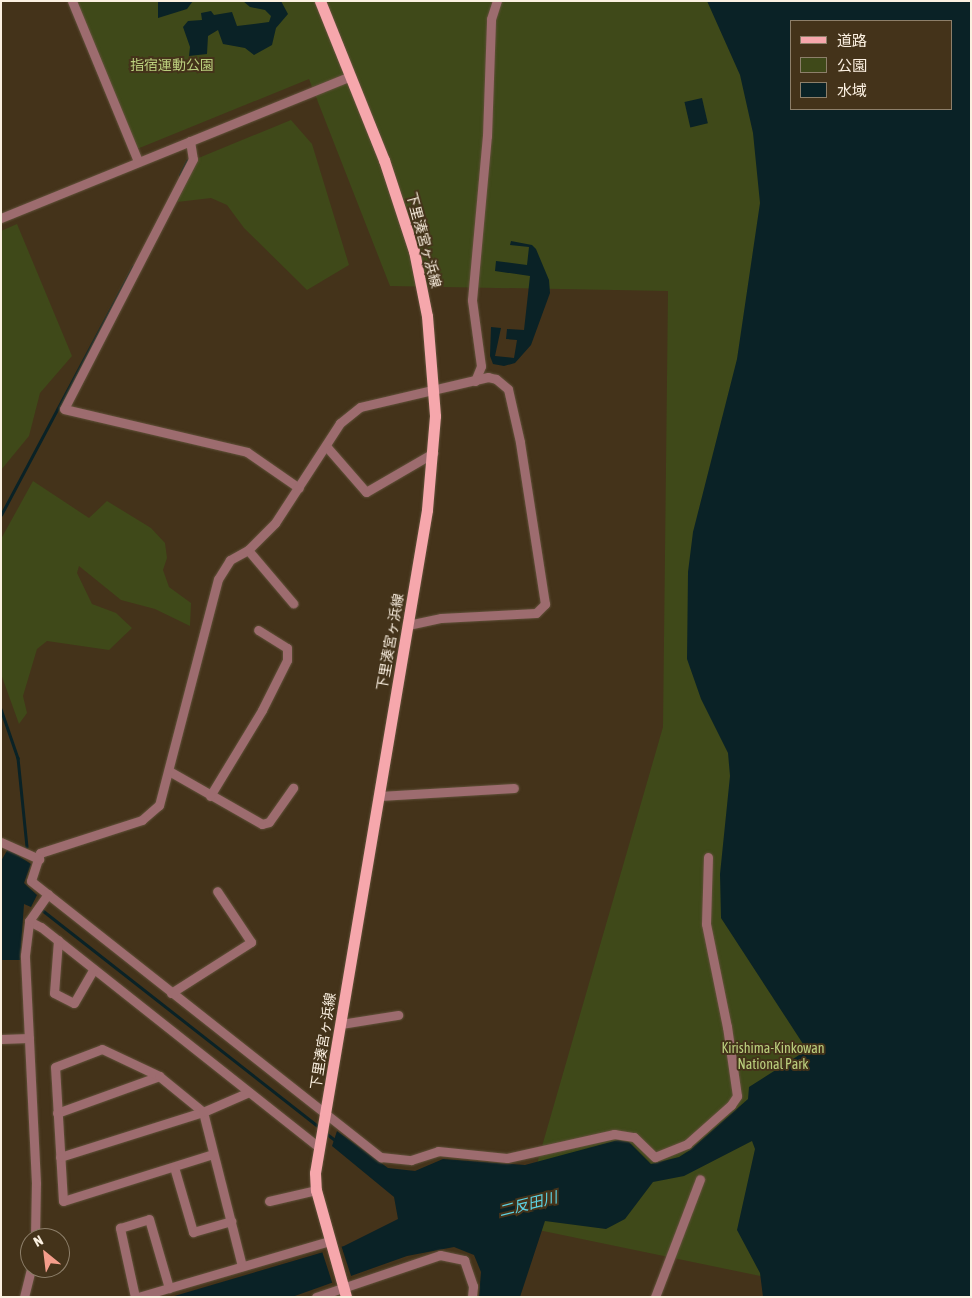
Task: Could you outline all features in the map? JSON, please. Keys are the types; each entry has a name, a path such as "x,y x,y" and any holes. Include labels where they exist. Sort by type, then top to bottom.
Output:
{"main road":[{"name":"下里湊宮ヶ浜線","path":"320,1 395,190 414,250 427,316 434,389 433,454 408,625 326,1116 319,1147 316,1190 343,1289"}],"street":[{"path":"72,1 138,162"},
{"path":"475,381 480,366 472,300 488,136 491,19 497,1"},
{"path":"1,218 350,76"},
{"path":"190,141 193,159 64,409 247,452 299,488"},
{"path":"408,625 441,618 536,613 545,604 521,451 508,389 501,382 488,377 360,407 340,423 275,523 248,550 230,560 218,579 190,678 169,771 159,805 147,817 93,838 53,848 40,854 31,881 46,896 381,1157 393,1160 411,1160 438,1152 507,1158 614,1134 634,1137 655,1157 686,1144 731,1105 737,1096 727,1026 706,924 708,857"},
{"path":"326,446 366,492 433,454"},
{"path":"248,550 293,603"},
{"path":"210,796 262,710 287,660 286,648 258,630"},
{"path":"169,771 262,824 269,822 293,788"},
{"path":"380,796 514,788"},
{"path":"1,842 39,859"},
{"path":"171,993 250,942 217,890"},
{"path":"35,1228 25,954 31,918 46,896"},
{"path":"31,918 319,1147"},
{"path":"58,940 54,993 74,1003 94,969"},
{"path":"340,1024 398,1015"},
{"path":"1,1040 29,1038"},
{"path":"213,1154 63,1201 55,1067 102,1050 159,1076 203,1112 242,1266"},
{"path":"58,1113 159,1076"},
{"path":"60,1156 203,1112 249,1092"},
{"path":"174,1167 193,1232 231,1221"},
{"path":"655,1297 700,1179"},
{"path":"269,1201 316,1190"},
{"path":"169,1288 149,1219 120,1228 136,1297 169,1288 329,1241"},
{"path":"316,1297 429,1257 454,1255 464,1260 473,1286 472,1297"},
{"path":"24,1297 29,1278"}],"green space":[{"name":"Kirishima-Kinkowan National Park","path":"77,1 971,1 971,1187 765,1277 519,1226 663,727 668,291 390,286 309,79 137,149"},
{"path":"291,120 312,144 349,265 307,290 244,228 227,205 211,198 177,202 196,159"},
{"path":"17,224 72,356 40,393 29,436 1,470 1,231"},
{"path":"33,481 89,518 107,501 151,528 165,543 167,558 163,570 169,587 191,603 190,626 155,609 121,600 79,566 77,573 92,604 116,613 132,628 109,650 47,641 37,649 23,696 27,713 19,724 1,674 1,539"}],"water":[{"path":"158,1 193,1 187,9 158,18"},
{"path":"243,1 281,1 288,14 276,28 272,45 254,55 245,48 223,44 218,30 208,36 207,54 189,56 190,47 183,27 188,21 202,20 201,13 211,11 214,15 232,12 237,26 269,22 271,16 265,10 250,7"},
{"name":"二反田川","path":"707,1 971,1 971,1297 763,1297 760,1273 737,1230 755,1149 752,1141 684,1176 653,1182 625,1219 606,1229 545,1221 520,1297 479,1297 481,1272 474,1255 454,1247 407,1256 292,1297 171,1297 344,1246 398,1219 394,1197 332,1146 337,1131 388,1168 415,1171 443,1159 525,1165 618,1140 629,1142 651,1164 679,1157 690,1150 748,1099 749,1087 807,1050 721,918 720,874 730,776 728,753 701,699 687,659 688,572 693,532 737,359 760,203 753,133 740,75"},
{"path":"702,98 708,123 690,127 684,102"},
{"path":"511,241 532,245 536,249 549,280 550,293 531,345 515,363 504,366 493,364 490,356 491,327 501,328 495,356 514,358 517,340 506,339 507,329 524,330 530,276 495,271 496,261 527,265 529,247 510,245"},
{"path":"8,849 31,864 24,883 37,895 31,907 24,904 20,960 1,960 1,861"}],"pier":[{"path":"341,1245 352,1279 333,1285 322,1251"}],"waterway":[{"path":"180,175 187,161"},
{"path":"1,515 133,267"},
{"path":"1,709 18,758 27,847"},
{"path":"41,909 320,1128"},
{"path":"326,1133 335,1140"}],"park label":[{"name":"指宿運動公園","path":"172,65"}]}
